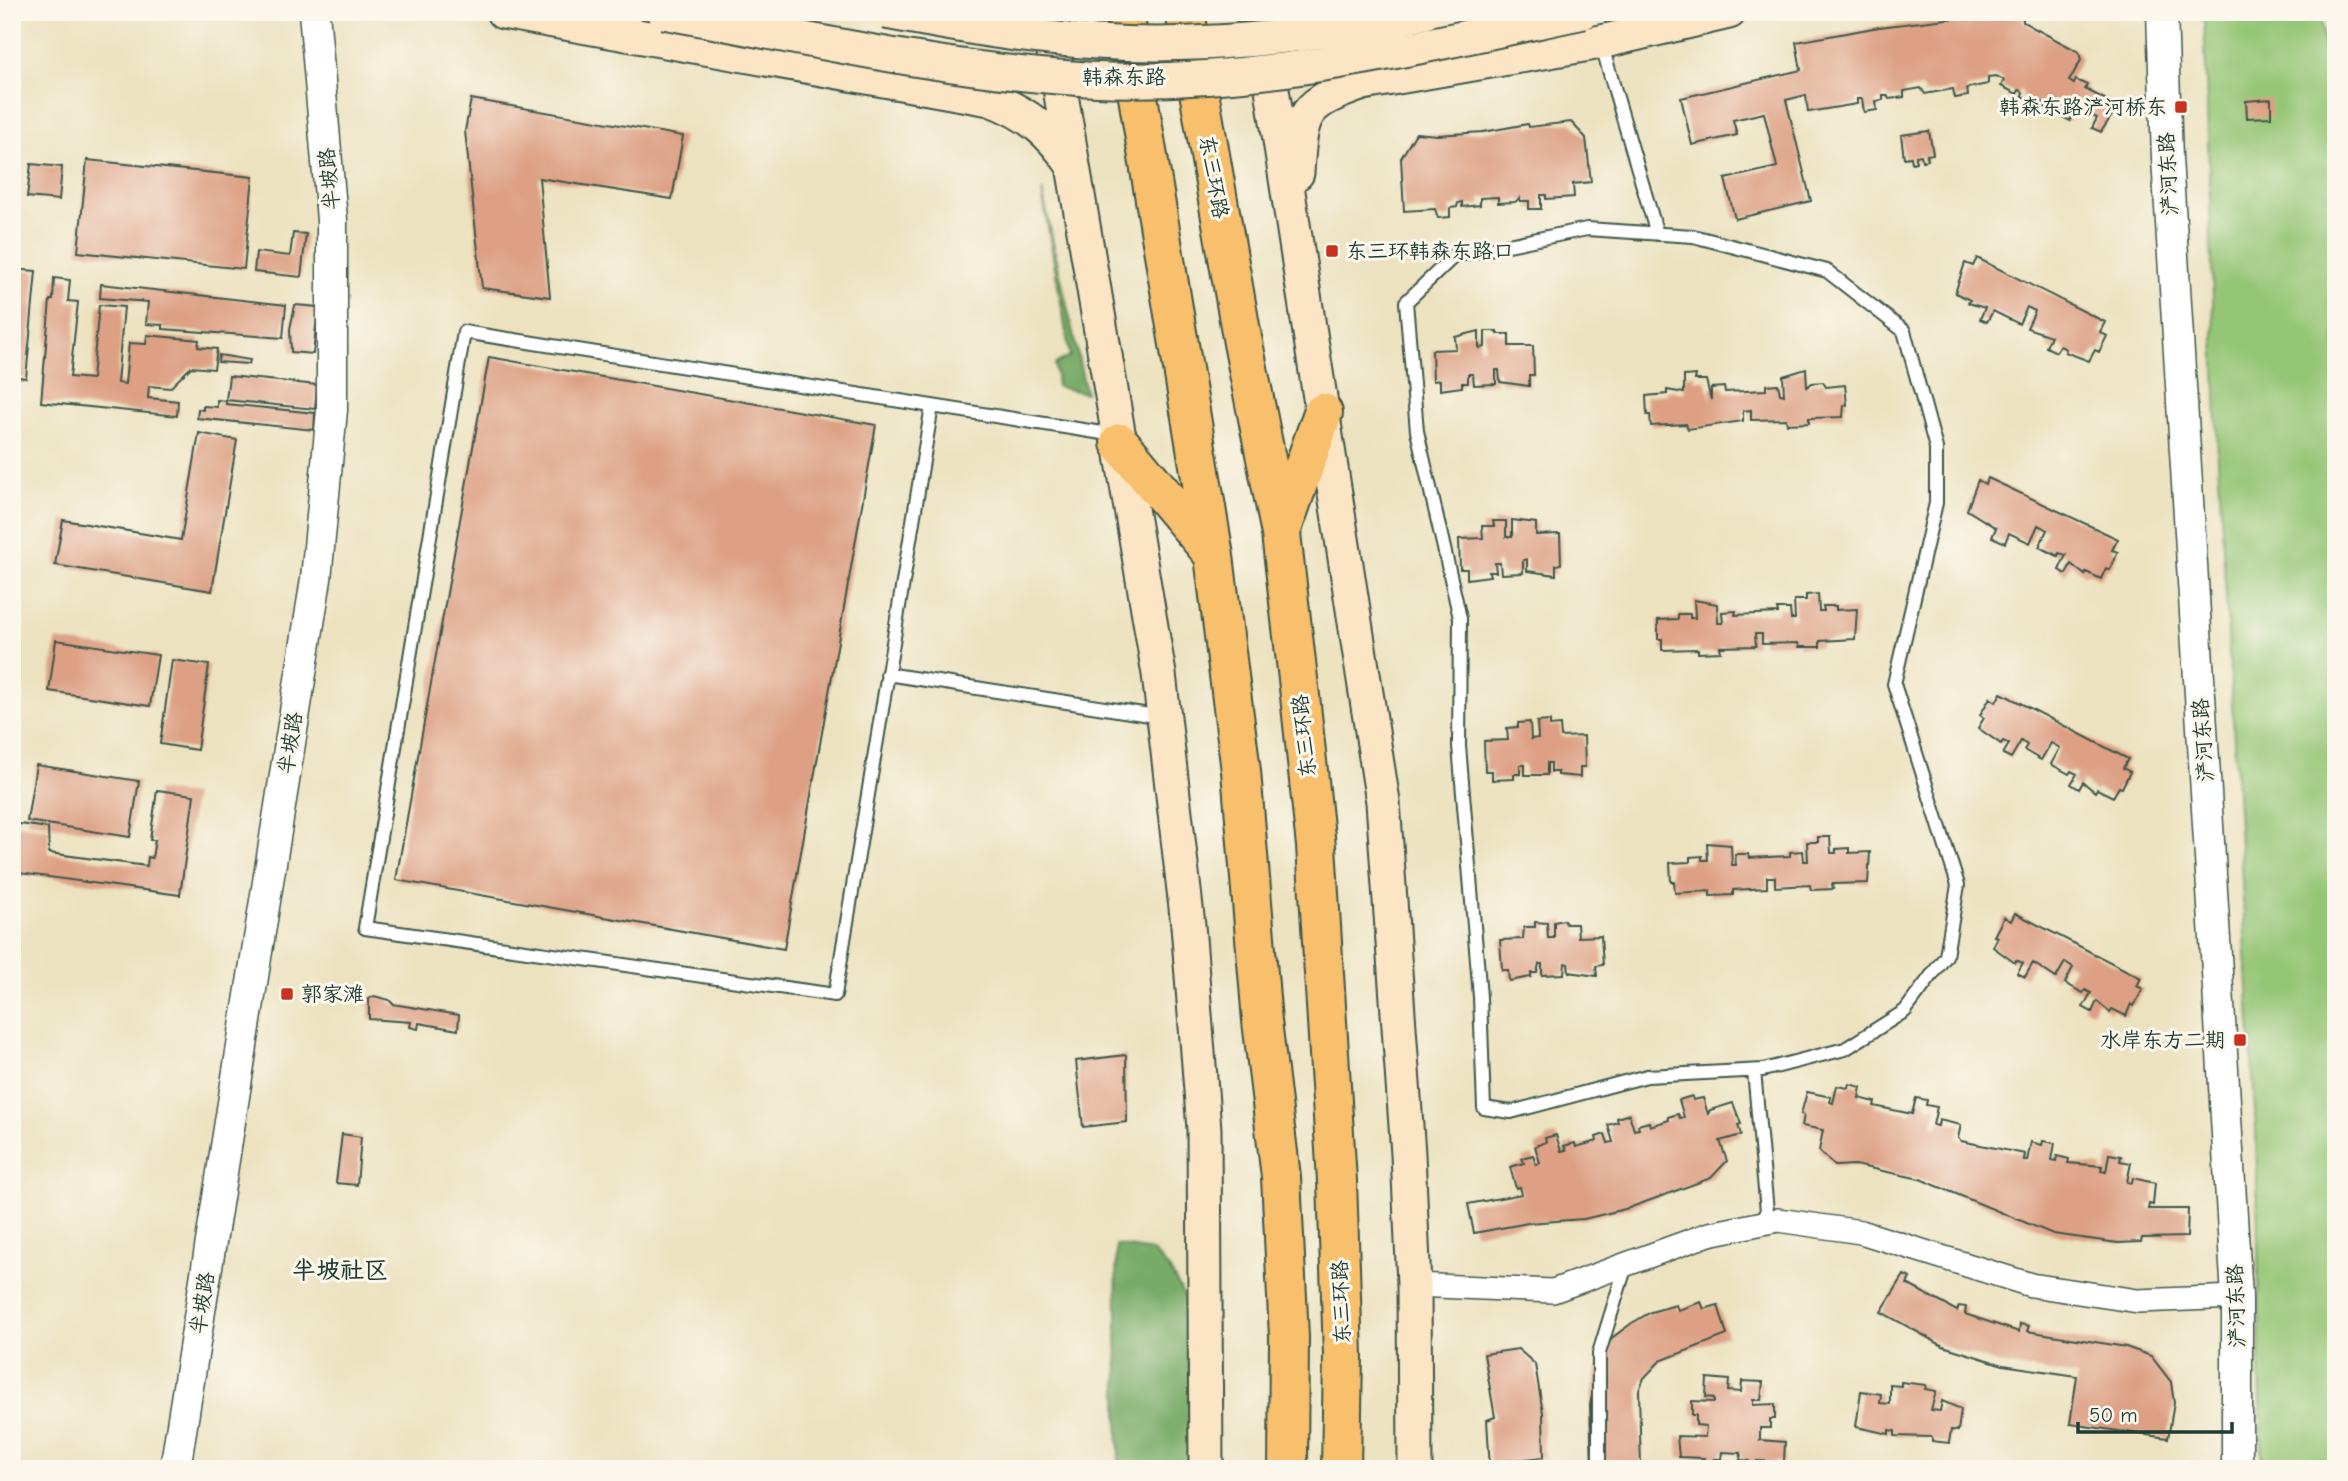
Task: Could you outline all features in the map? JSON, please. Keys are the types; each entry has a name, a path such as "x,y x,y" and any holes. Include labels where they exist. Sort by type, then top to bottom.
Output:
{"highway":[{"path":"1124,12 1214,556 1241,771 1262,1021 1281,1177 1289,1337 1288,1469"},
{"name":"东三环路","path":"1185,12 1242,344 1281,534 1316,846 1337,1181 1343,1355 1341,1469"},
{"path":"1281,534 1323,413"},
{"path":"1120,439 1214,556"}],"main road":[{"path":"503,12 990,99 1017,109 1041,125 1074,167"},
{"name":"韩森东路","path":"664,12 988,71 1089,79 1235,76 1407,50 1583,12"},
{"name":"韩森东路","path":"886,12 1042,38 1154,44 1230,42 1317,33 1425,12"},
{"path":"1047,12 1160,674 1162,717 1188,925 1204,1129 1206,1469"},
{"path":"1260,12 1383,802 1408,1154 1414,1285 1415,1469"},
{"path":"1294,228 1303,121 1311,106 1326,96 1363,83 1601,42 1729,12"}],"street":[{"name":"半坡路","path":"175,1469 316,579 331,410 332,220 314,12"},
{"name":"浐河东路","path":"2162,12 2167,158 2237,1297 2238,1469"},
{"path":"1414,1285 1553,1291 1709,1234 1778,1220 1861,1232 2031,1285 2138,1301 2237,1297"}],"lane":[{"path":"1601,42 1657,234"},
{"path":"1587,229 1657,234 1693,236 1827,271 1904,331 1936,448 1936,503 1894,684 1958,885 1945,956 1905,1011 1845,1049 1754,1071 1647,1076 1511,1112 1484,1108 1480,997 1459,747 1460,618 1417,431 1406,302 1454,256 1587,229"},
{"path":"932,406 835,995 365,928 464,332 932,406 1120,439"},
{"path":"887,674 1162,717"},
{"path":"1754,1071 1768,1222"},
{"path":"1599,1469 1599,1353 1627,1262"}],"green space":[{"path":"2204,12 2320,12 2336,175 2336,1469 2262,1469 2256,1129 2218,459"},
{"path":"1042,191 1086,393 1057,387 1055,364 1070,356"},
{"path":"1116,1245 1152,1251 1168,1267 1188,1303 1190,1469 1119,1469"}],"building":[{"path":"1997,13 2023,18 2023,22 2079,52 2081,60 2069,81 2074,84 2076,80 2087,85 2085,89 2118,106 2101,132 2092,128 2097,118 2076,108 2070,121 2045,108 2047,104 2042,102 2037,114 2025,108 2029,100 2022,96 2023,92 2019,90 2017,94 2001,86 2004,80 1996,76 1988,77 1988,84 1967,88 1968,96 1955,98 1953,89 1925,94 1921,88 1904,91 1904,97 1889,99 1887,95 1883,95 1883,100 1876,101 1877,110 1864,112 1862,99 1857,99 1857,104 1808,112 1806,95 1786,100 1811,201 1735,219 1725,179 1777,167 1764,113 1733,120 1737,135 1692,145 1681,98 1801,70 1796,42 1879,27"},
{"path":"471,99 683,136 672,199 539,178 550,297 482,288 465,131"},
{"path":"2271,99 2271,117 2247,118 2246,101"},
{"path":"1571,122 1586,138 1591,182 1573,184 1574,197 1546,199 1546,195 1541,195 1541,209 1529,209 1529,201 1520,201 1520,198 1515,202 1498,203 1498,197 1480,198 1480,205 1462,207 1462,202 1458,203 1457,207 1450,208 1450,217 1438,218 1435,209 1404,211 1401,158 1416,133 1437,135 1483,132 1528,124 1529,127"},
{"path":"12,128 18,128 14,163 12,163"},
{"path":"1929,131 1933,154 1927,155 1928,160 1922,161 1921,155 1916,156 1916,162 1912,163 1911,157 1904,158 1901,135"},
{"path":"87,160 253,177 244,269 78,252"},
{"path":"31,164 62,167 59,200 27,197"},
{"path":"293,233 306,234 301,277 254,272 256,252 290,256"},
{"path":"1977,258 2105,322 2100,332 2107,336 2099,352 2095,350 2089,361 2065,352 2066,349 2060,346 2056,352 2046,347 2051,336 2027,328 2035,311 2027,307 2019,324 1993,311 1987,322 1980,319 1985,308 1968,303 1970,300 1955,293 1965,263 1973,266"},
{"path":"12,269 36,271 26,378 12,376"},
{"path":"54,278 70,280 68,301 78,302 70,377 92,379 99,305 124,307 117,383 125,384 129,343 146,344 147,335 199,340 198,347 217,349 214,369 191,367 170,388 149,386 148,398 178,401 177,416 41,402"},
{"path":"101,284 286,305 283,338 163,329 163,325 146,324 148,302 100,298"},
{"path":"295,305 318,307 313,354 291,352 290,329"},
{"path":"1479,331 1479,348 1485,347 1485,331 1509,334 1509,346 1533,346 1534,375 1529,375 1529,386 1500,382 1499,370 1496,370 1496,384 1474,385 1473,374 1468,374 1468,383 1462,383 1462,387 1440,390 1440,380 1433,381 1432,350 1456,349 1455,337"},
{"path":"219,355 250,360 249,364 218,362"},
{"path":"489,357 876,425 784,949 396,880"},
{"path":"1806,369 1807,387 1812,383 1823,382 1826,387 1845,385 1847,405 1844,405 1843,417 1809,418 1809,423 1787,424 1786,419 1751,420 1751,410 1743,411 1743,421 1688,429 1686,424 1651,426 1650,415 1647,415 1646,396 1667,394 1667,390 1684,393 1684,376 1696,375 1695,380 1706,380 1711,400 1711,388 1724,387 1725,392 1766,390 1766,385 1778,384 1780,394 1784,395 1783,376"},
{"path":"229,376 317,385 315,409 226,400"},
{"path":"217,400 226,401 226,404 315,413 314,430 197,418 198,409 203,410 203,406 217,407"},
{"path":"199,433 237,440 212,591 55,565 63,520 181,540"},
{"path":"12,448 18,449 14,493 12,493"},
{"path":"1988,478 2118,539 2112,550 2118,552 2110,570 2106,568 2101,579 2086,572 2085,575 2071,564 2066,574 2059,570 2066,555 2059,553 2058,556 2039,547 2047,530 2038,525 2030,543 2009,533 2005,543 1992,537 1996,528 1967,510 1978,480 1985,484"},
{"path":"1512,520 1536,523 1536,535 1560,534 1561,564 1556,565 1556,575 1527,571 1527,559 1523,560 1523,573 1501,574 1500,563 1495,563 1496,572 1489,572 1490,576 1467,579 1467,569 1460,569 1459,539 1483,538 1482,526 1494,526 1493,521 1506,521 1506,537 1512,537"},
{"path":"1818,594 1819,611 1824,611 1823,606 1836,606 1836,610 1857,609 1855,639 1820,641 1820,647 1799,647 1798,643 1762,644 1762,634 1755,634 1756,646 1720,647 1721,652 1698,653 1698,649 1662,650 1662,639 1658,639 1658,620 1678,619 1678,614 1690,614 1690,618 1695,618 1694,600 1717,604 1718,623 1723,623 1722,612 1736,611 1735,615 1778,613 1777,609 1790,609 1791,619 1795,619 1794,600 1806,600 1806,595"},
{"path":"56,640 158,655 150,706 49,691"},
{"path":"172,660 209,665 197,750 160,744"},
{"path":"2001,693 2128,759 2123,768 2130,772 2122,788 2119,787 2113,797 2097,789 2095,792 2083,782 2079,789 2071,784 2077,774 2071,771 2069,774 2051,764 2060,748 2051,743 2041,760 2024,750 2027,745 2021,741 2011,758 2003,754 2009,744 2003,741 2001,744 1978,728 1984,718 1980,715 1990,698 1996,702"},
{"path":"1550,721 1550,726 1560,725 1561,737 1584,736 1585,767 1580,767 1580,777 1558,775 1558,772 1551,772 1551,763 1547,763 1547,775 1525,775 1525,765 1520,765 1520,774 1514,774 1514,779 1492,780 1492,771 1485,771 1484,741 1508,740 1507,728 1530,722 1531,739 1538,738 1537,722"},
{"path":"36,765 139,781 130,837 27,821"},
{"path":"157,790 194,795 180,895 12,872 12,823 48,828 49,853 147,866 148,857 152,858 155,840 150,840"},
{"path":"1818,837 1830,837 1831,853 1836,853 1836,849 1849,848 1849,853 1870,852 1868,883 1832,884 1833,889 1811,890 1810,885 1775,887 1775,877 1767,877 1767,888 1733,890 1733,895 1710,896 1710,891 1675,893 1674,882 1671,882 1670,863 1690,862 1690,857 1702,856 1702,860 1708,860 1707,843 1731,845 1732,865 1736,865 1735,854 1748,854 1749,858 1790,856 1790,852 1803,851 1804,861 1808,861 1807,842 1818,842"},
{"path":"2015,913 2141,978 2137,986 2143,989 2134,1006 2131,1004 2126,1016 2112,1009 2110,1012 2097,1001 2092,1012 2083,1007 2091,993 2085,990 2083,993 2065,983 2073,967 2065,962 2056,978 2033,963 2025,977 2017,973 2023,963 2016,960 2015,963 1993,947 1998,937 1994,936 2004,917 2011,921"},
{"path":"1564,920 1566,924 1577,924 1578,937 1601,936 1603,965 1596,966 1597,976 1569,972 1568,964 1565,963 1564,974 1542,975 1542,964 1539,964 1537,973 1531,973 1531,977 1509,981 1508,970 1502,970 1500,940 1523,939 1524,927 1535,927 1535,922 1547,923 1548,938 1554,938 1554,922"},
{"path":"374,996 389,1000 393,1004 459,1015 458,1030 419,1023 418,1029 410,1027 411,1022 369,1019 369,999"},
{"path":"1126,1055 1127,1122 1083,1127 1076,1061"},
{"path":"1849,1084 1861,1087 1859,1098 1875,1102 1874,1106 1912,1114 1916,1098 1927,1100 1926,1105 1937,1107 1933,1125 1938,1126 1939,1120 1961,1125 1958,1138 1961,1141 2025,1154 2024,1160 2027,1161 2031,1142 2042,1145 2043,1141 2055,1143 2052,1160 2056,1161 2057,1156 2069,1159 2068,1163 2102,1166 2101,1171 2106,1172 2109,1154 2121,1156 2120,1161 2131,1163 2127,1182 2132,1183 2133,1178 2155,1183 2153,1205 2149,1204 2148,1209 2188,1209 2187,1237 2142,1238 2141,1242 2118,1243 2053,1234 1920,1179 1855,1165 1835,1166 1819,1151 1823,1130 1802,1126 1804,1115 1801,1114 1807,1092 1831,1097 1830,1102 1833,1103 1837,1086 1848,1088"},
{"path":"1692,1096 1693,1100 1703,1098 1708,1114 1710,1110 1733,1103 1741,1124 1738,1125 1741,1135 1720,1141 1727,1161 1711,1178 1629,1208 1584,1219 1528,1223 1474,1233 1468,1204 1522,1194 1520,1187 1516,1188 1510,1167 1524,1163 1522,1158 1533,1155 1536,1165 1540,1163 1535,1146 1546,1142 1545,1138 1556,1135 1561,1151 1566,1150 1564,1146 1575,1143 1576,1147 1597,1141 1596,1137 1605,1134 1608,1143 1613,1142 1608,1125 1618,1122 1617,1118 1629,1114 1634,1130 1639,1129 1638,1125 1649,1122 1650,1126 1678,1114 1680,1118 1684,1117 1679,1100"},
{"path":"342,1134 361,1137 357,1185 336,1183"},
{"path":"1904,1275 1910,1278 1907,1284 1957,1311 1959,1306 1966,1307 1965,1314 2019,1332 2020,1324 2029,1326 2027,1331 2126,1347 2151,1356 2171,1382 2174,1403 2168,1438 2070,1424 2077,1376 2003,1365 1943,1346 1881,1312"},
{"path":"1701,1302 1704,1309 1718,1305 1727,1335 1660,1361 1644,1378 1639,1390 1641,1469 1592,1469 1590,1405 1599,1358 1613,1337 1651,1312 1676,1305 1678,1310"},
{"path":"1518,1349 1535,1364 1543,1413 1544,1457 1506,1461 1544,1460 1545,1469 1490,1469 1487,1420 1495,1417 1484,1354"},
{"path":"1707,1378 1729,1380 1728,1391 1741,1392 1742,1381 1763,1382 1761,1400 1753,1400 1753,1405 1775,1404 1775,1419 1770,1419 1770,1428 1760,1428 1760,1440 1785,1442 1784,1462 1757,1461 1757,1464 1749,1464 1749,1461 1740,1460 1741,1453 1722,1452 1721,1459 1714,1459 1713,1463 1704,1462 1704,1458 1679,1457 1677,1436 1705,1437 1706,1426 1696,1425 1696,1415 1692,1415 1692,1401 1714,1402 1714,1398 1706,1397"},
{"path":"1901,1382 1926,1385 1925,1389 1936,1391 1931,1410 1940,1411 1942,1401 1961,1409 1958,1431 1951,1430 1949,1443 1932,1441 1932,1437 1895,1436 1895,1431 1889,1430 1889,1434 1856,1427 1861,1391 1881,1394 1880,1403 1890,1404 1890,1385 1901,1386"}],"place":[{"name":"韩森东路浐河桥东","path":"2181,107"},
{"name":"东三环韩森东路口","path":"1332,251"},
{"name":"郭家滩","path":"287,994"},
{"name":"水岸东方二期","path":"2240,1040"}],"district":[{"name":"半坡社区","path":"340,1270"}]}
